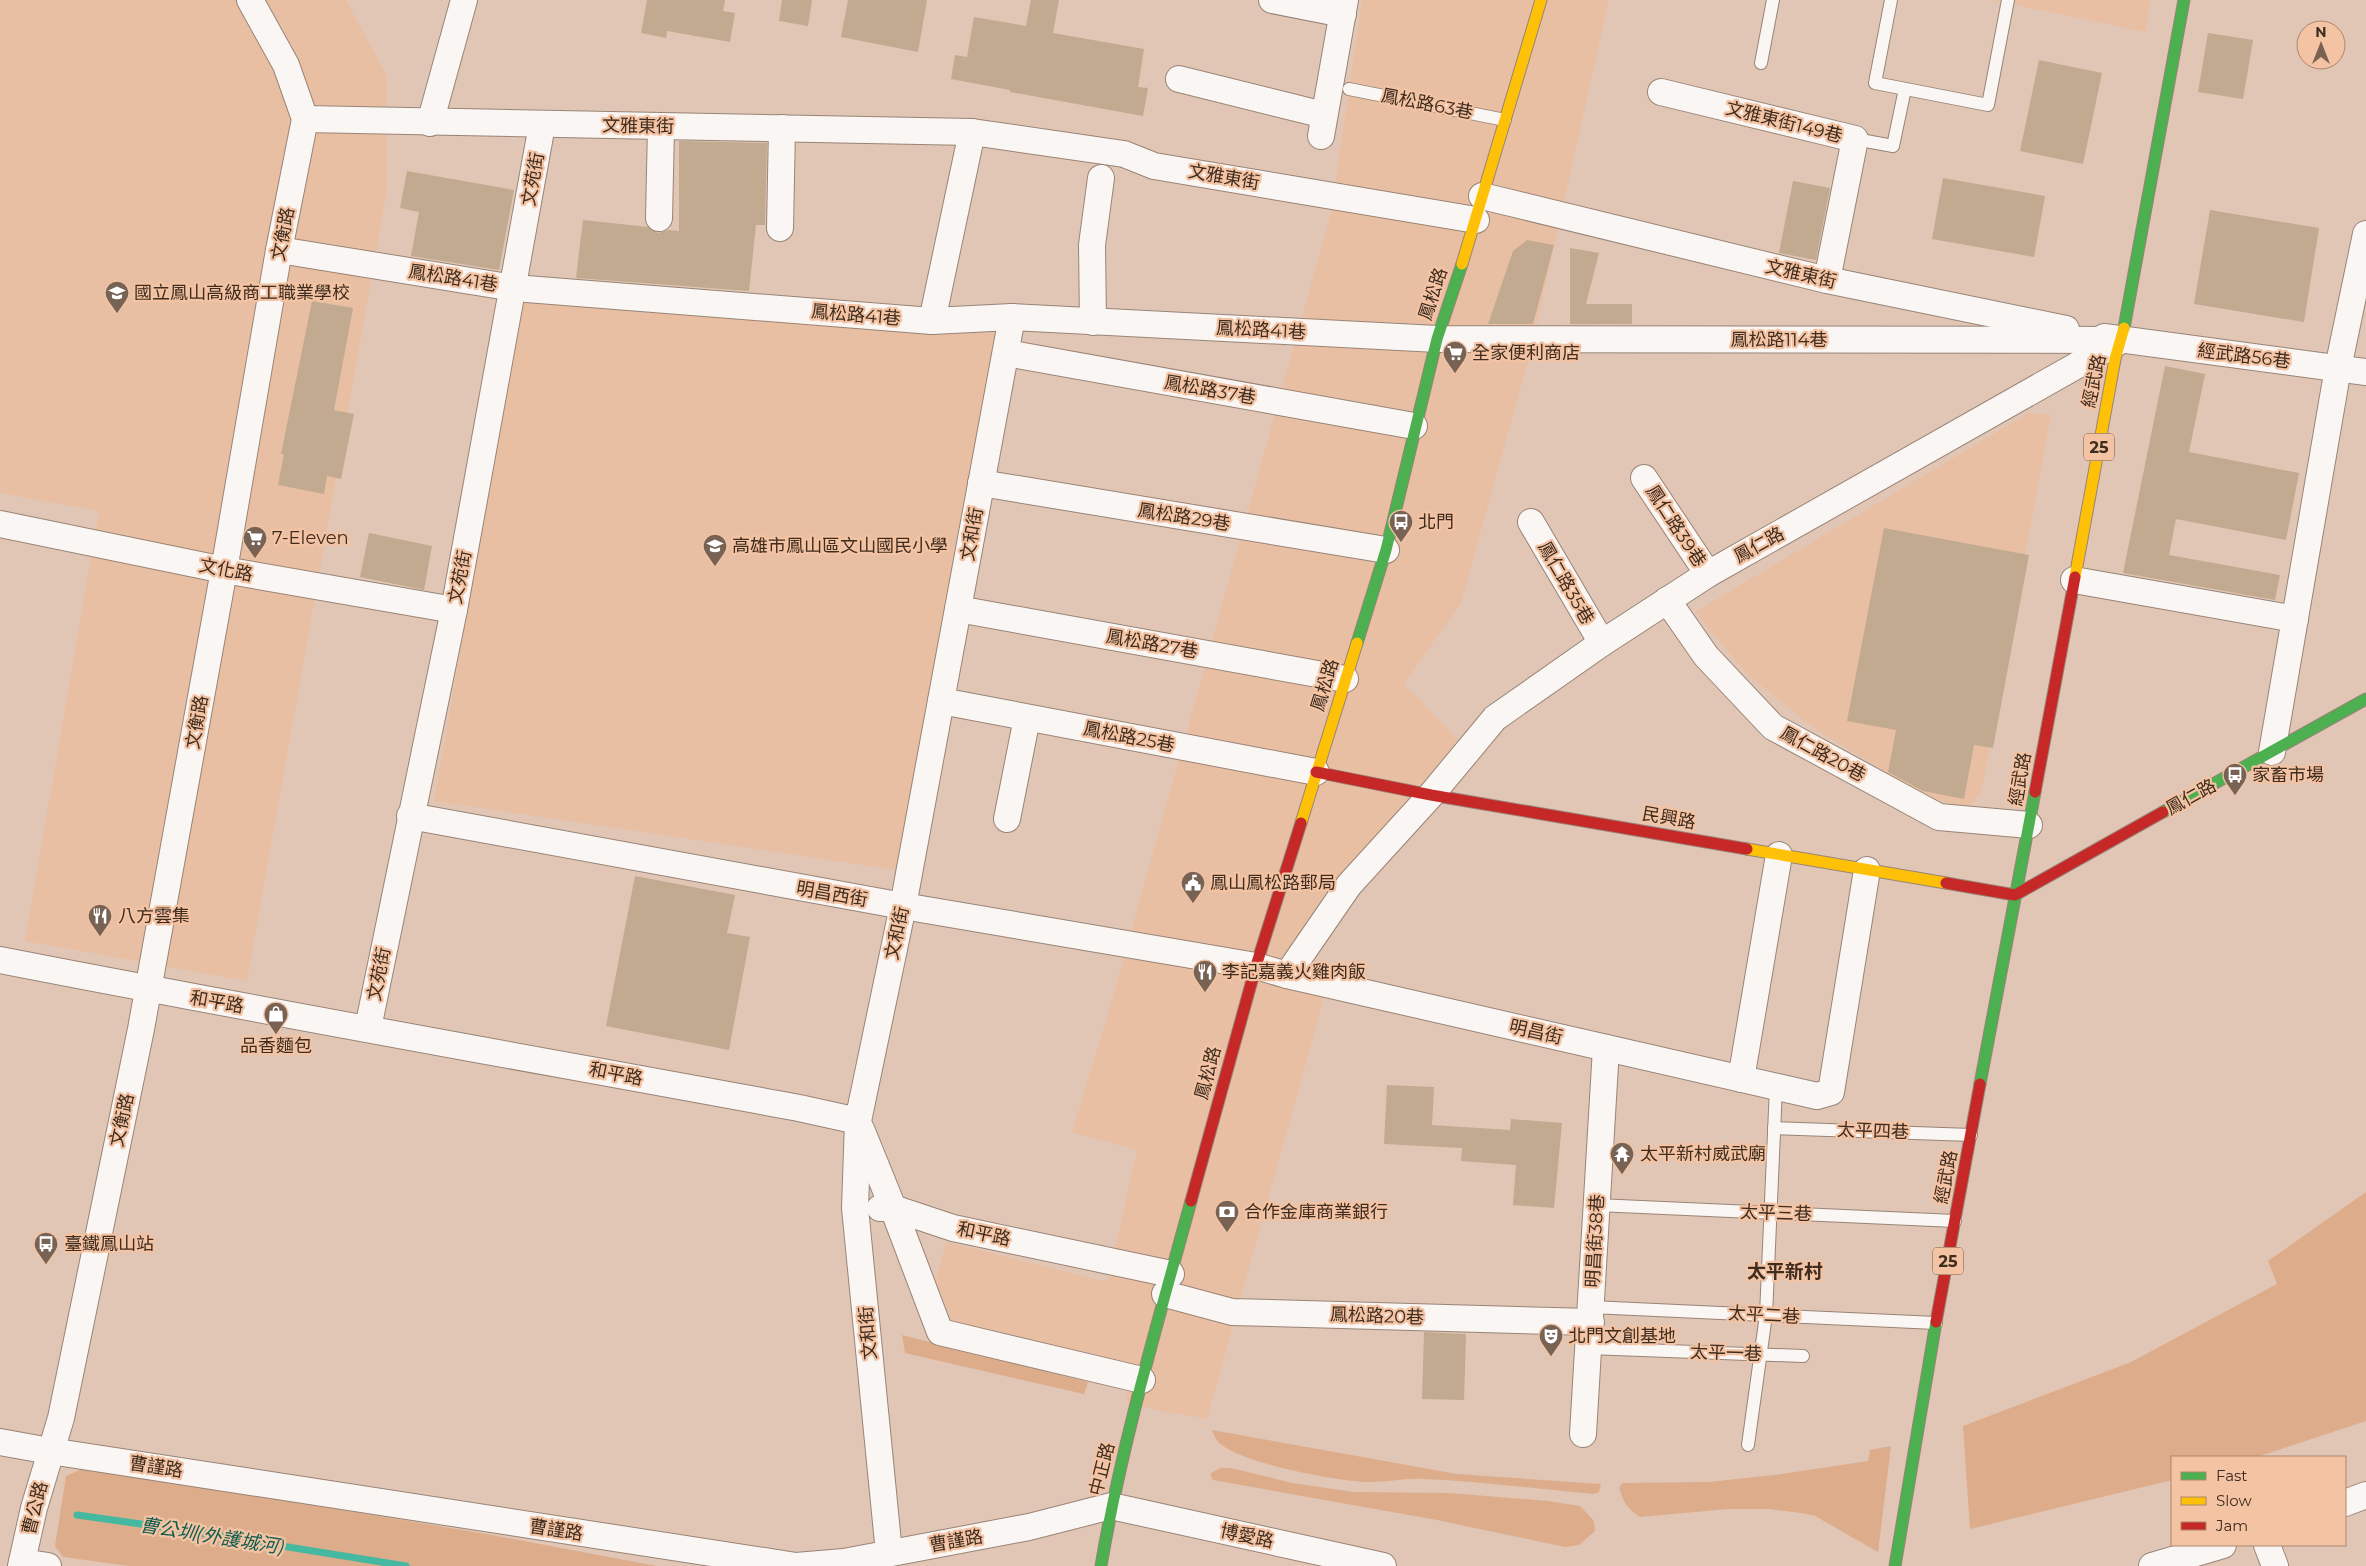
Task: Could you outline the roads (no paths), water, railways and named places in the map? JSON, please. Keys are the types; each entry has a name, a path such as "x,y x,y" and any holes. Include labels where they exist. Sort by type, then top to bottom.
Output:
{"street":[{"path":"250,0 286,64 305,119"},
{"path":"430,123 464,0"},
{"path":"1179,79 1322,126 1344,7 1272,0"},
{"name":"鳳松路","path":"1142,1380 1256,966 1386,550 1414,426 1437,339 1479,208 1541,0"},
{"name":"經武路","path":"1895,1566 1936,1323 2115,359 2122,340 2184,0"},
{"name":"文雅東街149巷","path":"1661,92 1855,140 1827,280"},
{"name":"文雅東街","path":"305,119 430,123 972,132 1124,154 1154,166 1479,208 2122,340"},
{"name":"文衡路","path":"50,1451 61,1418 148,989 224,570 279,250 305,119"},
{"name":"文苑街","path":"368,1028 410,816 454,610 514,288 542,125"},
{"path":"659,218 661,127"},
{"path":"780,228 782,128"},
{"path":"932,321 972,132"},
{"path":"1093,322 1092,245 1101,178"},
{"path":"2272,752 2338,368 2366,234"},
{"name":"鳳松路41巷","path":"279,250 514,288 932,321 1012,317 1437,339"},
{"name":"文和街","path":"889,1553 855,1208 858,1121 903,906 1012,317"},
{"name":"鳳松路114巷","path":"1437,339 2122,340"},
{"name":"經武路56巷","path":"2122,340 2366,372"},
{"name":"鳳仁路","path":"1287,976 1350,885 1431,795 1495,718 1602,643 1708,574 2122,340"},
{"name":"鳳松路37巷","path":"1006,353 1414,426"},
{"name":"鳳仁路39巷","path":"1644,478 1708,574"},
{"name":"鳳松路29巷","path":"981,484 1386,550"},
{"name":"鳳仁路35巷","path":"1531,522 1602,643"},
{"name":"文化路","path":"0,526 224,570 454,610"},
{"path":"2074,580 2295,619"},
{"name":"鳳仁路20巷","path":"1668,600 1706,656 1773,727 1939,817 2029,825"},
{"name":"鳳松路27巷","path":"958,609 1345,679"},
{"name":"鳳仁路","path":"2016,895 2366,700"},
{"name":"鳳松路25巷","path":"941,701 1316,772"},
{"path":"1007,819 1027,718"},
{"name":"民興路","path":"1316,772 1431,795 2016,895"},
{"name":"明昌西街","path":"410,816 903,906 1256,966"},
{"path":"1741,1079 1779,855"},
{"name":"明昌街","path":"1256,966 1287,976 1817,1096 1831,1092 1867,870"},
{"name":"和平路","path":"0,960 858,1121"},
{"name":"明昌街38巷","path":"1583,1434 1606,1048"},
{"path":"858,1121 940,1332 1142,1380"},
{"name":"和平路","path":"855,1208 893,1208 954,1228 1168,1284"},
{"name":"鳳松路20巷","path":"1168,1284 1232,1312 1591,1314"},
{"name":"中正路","path":"1100,1566 1111,1506 1142,1380"},
{"name":"曹謹路","path":"0,1442 796,1566 844,1562 1029,1527 1111,1506"},
{"name":"曹公路","path":"22,1564 34,1508 50,1451"},
{"path":"2346,1503 2366,1495"},
{"name":"博愛路","path":"1111,1506 1383,1566"},
{"path":"2152,1566 2220,1546"},
{"path":"2267,1546 2275,1566"},
{"path":"22,1564 48,1566"}],"lane":[{"path":"1761,63 1773,0"},
{"path":"1891,0 1875,83 1988,105 2008,0"},
{"name":"鳳松路63巷","path":"1349,89 1505,120"},
{"path":"1855,140 1894,146 1905,89"},
{"path":"1748,1445 1766,1315 1776,1087"},
{"name":"太平四巷","path":"1774,1128 1972,1135"},
{"name":"太平三巷","path":"1597,1205 1956,1221"},
{"name":"太平二巷","path":"1591,1314 1766,1315 1936,1323"},
{"name":"太平一巷","path":"1589,1348 1803,1356"}],"waterway":[{"name":"曹公圳(外護城河)","path":"77,1515 406,1566"}],"place":[{"name":"國立鳳山高級商工職業學校","path":"117,314"},
{"name":"全家便利商店","path":"1455,374"},
{"name":"北門","path":"1401,543"},
{"name":"7-Eleven","path":"255,559"},
{"name":"高雄市鳳山區文山國民小學","path":"715,567"},
{"name":"家畜市場","path":"2235,796"},
{"name":"鳳山鳳松路郵局","path":"1193,904"},
{"name":"八方雲集","path":"100,937"},
{"name":"李記嘉義火雞肉飯","path":"1205,993"},
{"name":"品香麵包","path":"276,1035"},
{"name":"太平新村威武廟","path":"1622,1175"},
{"name":"合作金庫商業銀行","path":"1227,1233"},
{"name":"臺鐵鳳山站","path":"46,1265"},
{"name":"北門文創基地","path":"1551,1357"}],"district":[{"name":"太平新村","path":"1785,1271"}]}
